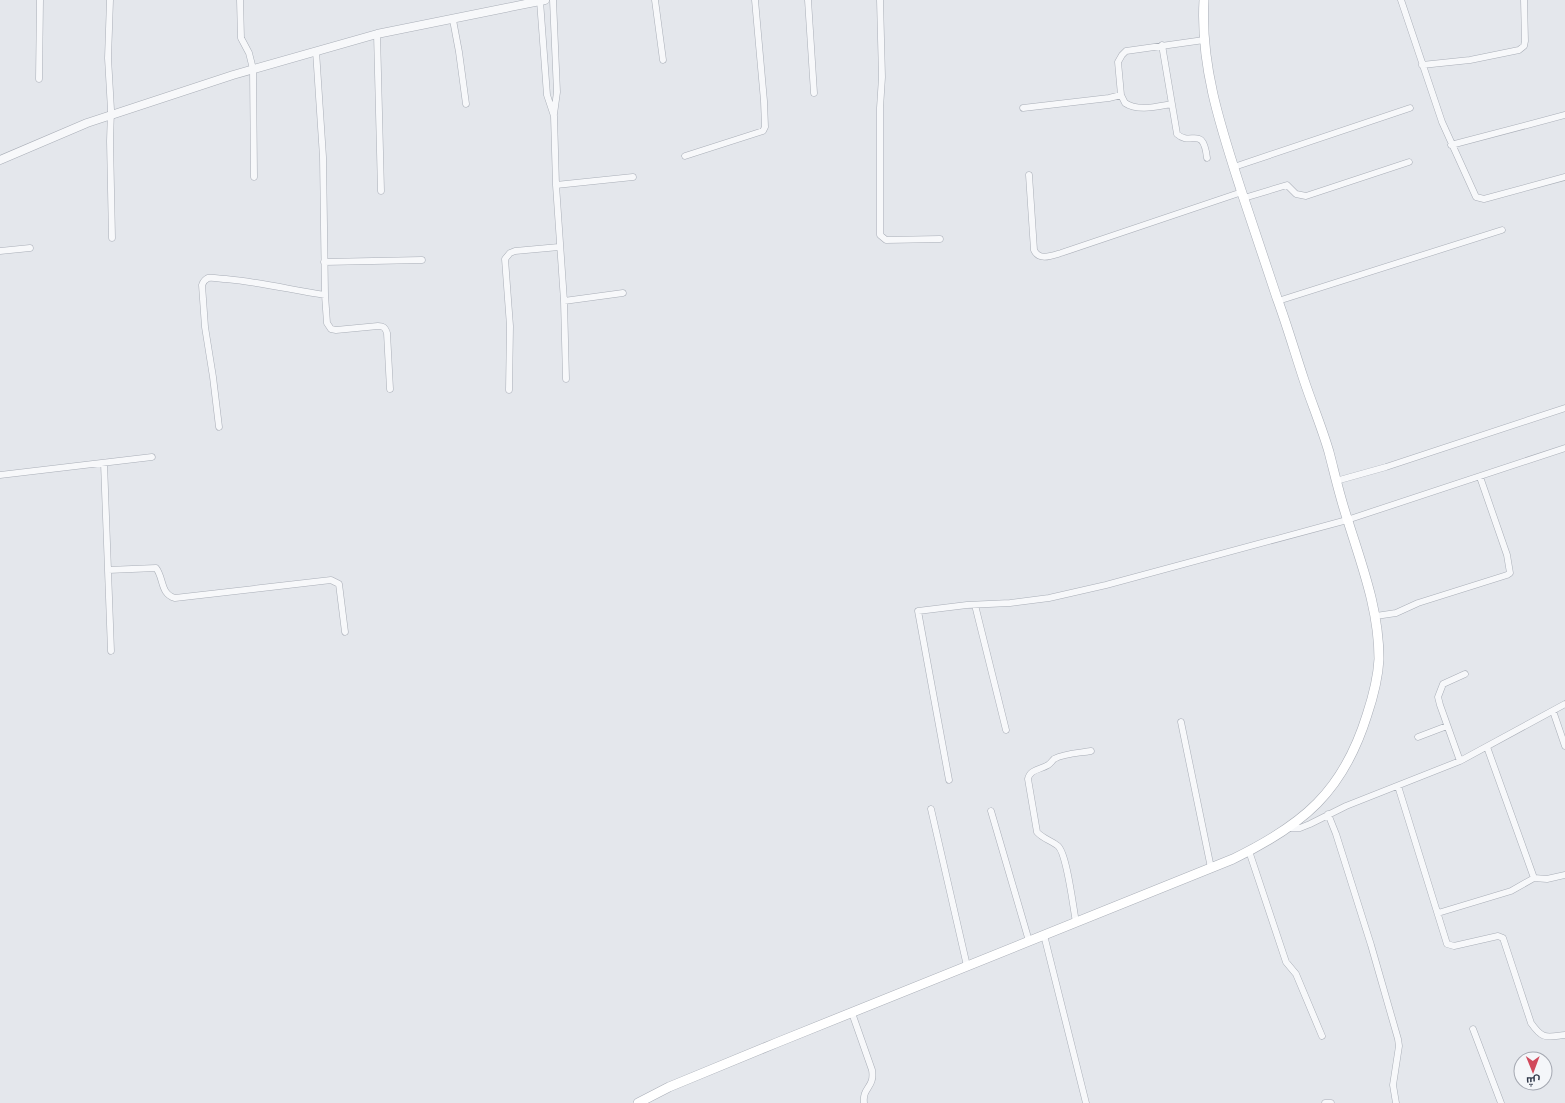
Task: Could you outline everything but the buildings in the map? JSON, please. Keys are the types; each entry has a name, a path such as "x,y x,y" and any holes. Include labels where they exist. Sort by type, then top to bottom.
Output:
{"main road":[{"path":"638,1103 669,1087 1211,868 1249,851 1289,828 1312,810 1342,772 1364,728 1374,695 1379,660 1376,616 1363,566 1347,520 1328,451 1243,195 1210,85 1204,40 1204,0"}],"street":[{"path":"39,79 40,0"},
{"path":"110,0 108,58 111,115 110,172 112,238"},
{"path":"240,0 241,38 249,53 253,69 254,177"},
{"path":"0,160 87,123 253,69 377,34 453,20 543,0 547,95 554,116"},
{"path":"553,0 557,92 554,116 556,185 559,247 564,301 566,379"},
{"path":"655,0 662,60"},
{"path":"685,156 763,131 765,127 755,0"},
{"path":"808,0 814,92"},
{"path":"880,0 882,77 880,115 880,235 886,240 940,239"},
{"path":"1401,0 1437,110 1474,195 1481,200 1565,177"},
{"path":"1422,65 1470,60 1519,50 1524,46 1525,41 1524,0"},
{"path":"453,20 466,104"},
{"path":"377,34 381,192"},
{"path":"1172,104 1145,108 1135,107 1125,103 1121,95 1118,62 1126,51 1204,40"},
{"path":"1162,46 1177,134 1182,137 1196,138 1203,141 1205,144 1207,158"},
{"path":"316,51 322,157 327,322 331,329 336,330 378,326 383,326 386,329 390,389"},
{"path":"1023,108 1110,98 1121,95"},
{"path":"1234,167 1410,108"},
{"path":"1451,145 1565,116"},
{"path":"1030,175 1034,250 1036,255 1040,257 1047,257 1243,195 1287,185 1296,194 1306,196 1410,162"},
{"path":"556,185 633,177"},
{"path":"1278,301 1502,230"},
{"path":"509,390 510,326 505,259 510,253 515,251 559,247"},
{"path":"0,251 30,248"},
{"path":"324,262 422,260"},
{"path":"219,427 214,377 205,327 203,281 211,278 232,280 265,284 293,291 325,295"},
{"path":"564,301 623,292"},
{"path":"1336,481 1386,467 1565,408"},
{"path":"948,780 918,611 1010,603 1056,597 1184,565 1347,520 1565,448"},
{"path":"0,475 152,457"},
{"path":"104,463 111,651"},
{"path":"1376,616 1396,613 1418,603 1510,573 1507,554 1480,476"},
{"path":"108,570 156,568 160,572 166,593 170,597 175,598 330,580 339,584 345,632"},
{"path":"975,605 1006,730"},
{"path":"1460,761 1438,697 1443,684 1448,680 1465,674"},
{"path":"1289,828 1300,828 1328,814 1460,761 1565,704"},
{"path":"1553,711 1565,746"},
{"path":"1181,722 1211,868"},
{"path":"1418,737 1447,726"},
{"path":"1487,747 1534,878"},
{"path":"1076,922 1064,859 1058,847 1042,838 1037,832 1028,779 1033,771 1048,765 1053,759 1091,752"},
{"path":"1398,786 1438,912 1445,941 1450,946 1454,946 1498,936 1503,938 1531,1023 1538,1034 1544,1036 1565,1035"},
{"path":"931,809 967,966"},
{"path":"991,811 1029,941"},
{"path":"1328,814 1336,834 1398,1040 1399,1046 1393,1085 1396,1103"},
{"path":"1249,851 1286,962 1296,974 1322,1036"},
{"path":"1438,912 1511,891 1534,878 1547,879 1565,875"},
{"path":"1044,935 1086,1103"},
{"path":"852,1013 872,1070 872,1083 865,1093 864,1103"},
{"path":"1473,1030 1500,1103"},
{"path":"1325,1103 1331,1103"}]}
